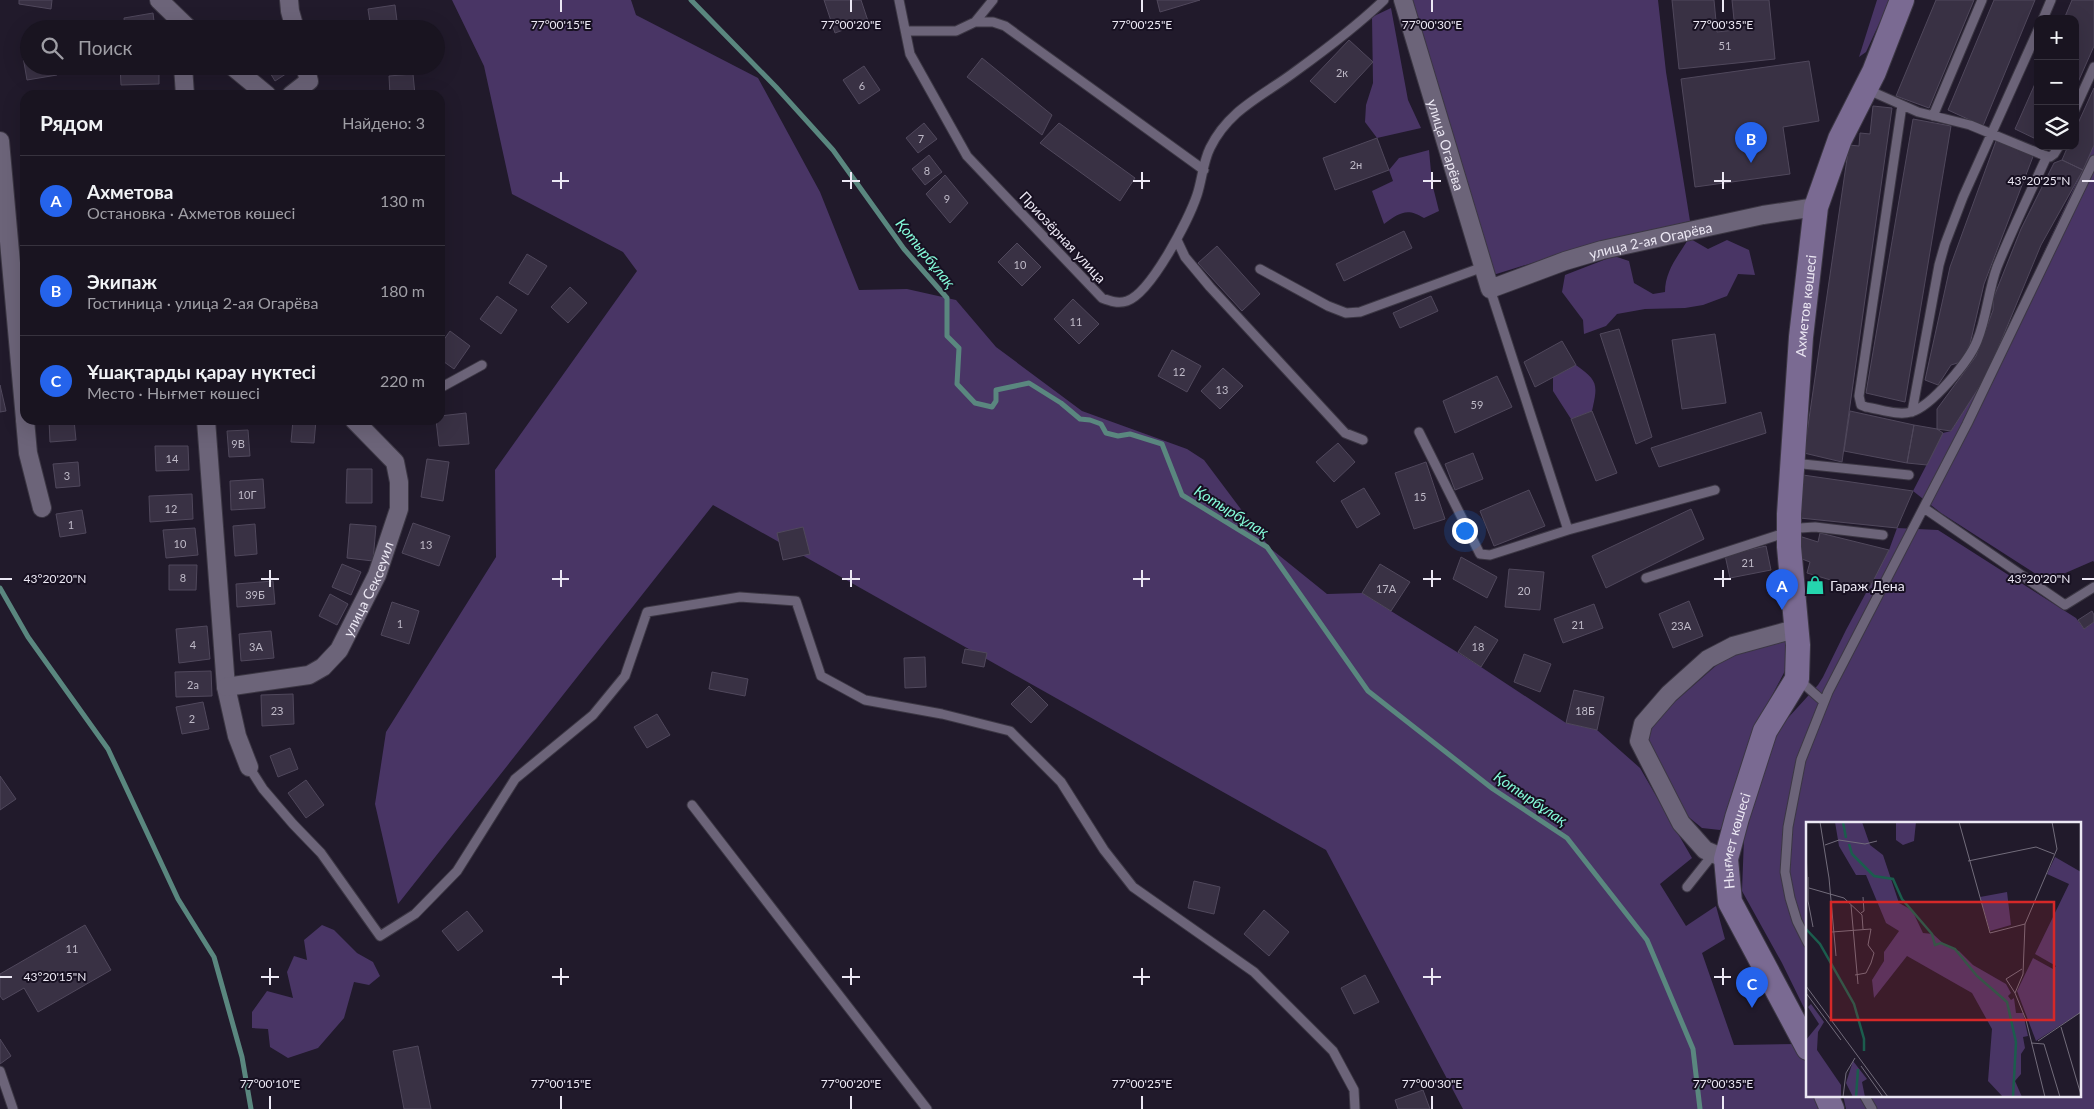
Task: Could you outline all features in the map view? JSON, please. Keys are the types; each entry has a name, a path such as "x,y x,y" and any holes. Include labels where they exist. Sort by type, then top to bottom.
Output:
{"main road":[{"name":"Ахметов көшесі","path":"1795,629 1789,531 1801,337 1816,208 1840,139 1866,88 1902,0"},
{"name":"Нығмет көшесі","path":"1795,629 1798,653 1797,679 1765,731 1737,818 1720,856 1730,902 1806,1044"},
{"path":"1826,1096 1832,1109"}],"street":[{"path":"158,0 179,20"},
{"path":"289,0 292,20"},
{"name":"улица Огарёва","path":"1402,0 1490,289"},
{"path":"184,75 185,90"},
{"path":"243,75 261,90"},
{"path":"297,90 309,81 307,75"},
{"path":"0,141 19,286 20,308"},
{"name":"улица 2-ая Огарёва","path":"1490,289 1565,261 1602,250 1763,215 1816,208"},
{"path":"25,425 28,453 42,508"},
{"path":"206,425 226,687 237,736 249,767"},
{"name":"улица Сексеуил","path":"226,687 309,675 323,667 339,650 377,575 399,510 399,482 395,462 359,425"},
{"path":"1720,856 1705,850 1681,823 1639,741 1643,724 1669,694 1708,659 1733,646 1795,629"}],"lane":[{"name":"Приозёрная улица","path":"899,0 910,54 967,156 1102,298 1112,302 1128,301 1142,292 1177,240 1197,196 1208,150 1224,124 1244,105 1295,72 1384,0"},
{"path":"975,22 992,0"},
{"path":"1933,116 1982,0"},
{"path":"2044,15 2051,0"},
{"path":"906,32 956,31 975,22 993,22 1005,26 1204,170"},
{"path":"1912,412 1945,244 1963,197 2034,39"},
{"path":"2077,105 2094,67"},
{"path":"1866,88 1918,112 1970,125 2047,156 2054,154 2056,150"},
{"path":"1902,105 1859,401 1861,405 1866,407 1904,414 1922,408 1936,395 1970,355 1977,342 1997,268 2047,156"},
{"path":"1806,939 1797,921 1785,872 1788,827 1801,760 1824,702 1968,424 2094,160"},
{"path":"1177,240 1185,257 1210,287 1345,433 1363,440"},
{"path":"1260,269 1328,306 1346,313 1360,312 1483,267"},
{"path":"1490,289 1568,530"},
{"path":"445,385 482,365"},
{"path":"1419,432 1480,554 1490,555 1568,530 1715,490"},
{"path":"1793,463 1909,475"},
{"path":"1924,508 2065,605 2094,587"},
{"path":"1646,578 1800,528 1815,527 1883,535"},
{"path":"249,767 263,789 292,824 321,853 380,936 415,914 457,871 515,779 594,715 625,676 647,612 740,597 796,602 822,676 865,700 942,714 1010,731 1061,782 1104,850 1133,887 1254,972 1333,1051 1354,1090 1355,1109"},
{"path":"1797,679 1824,702"},
{"path":"692,805 927,1109"},
{"path":"1687,887 1720,856"},
{"path":"0,1071 14,1109"},
{"path":"1865,1096 1872,1109"}],"shaded area":[{"path":"452,0 631,0 636,15 758,78 820,192 859,290 907,289 956,300 996,347 1082,411 1187,449 1204,460 1270,548 1327,594 1362,593 1481,667 1566,723 1597,730 1640,768 1692,858 1660,884 1686,926 1716,906 1725,939 1702,953 1734,1045 1796,1044 1806,1063 1806,1096 1819,1096 1825,1109 1463,1109 1326,850 713,505 398,904 375,804 386,732 496,557 495,470 637,271 623,252 512,194 484,66"},
{"path":"1412,0 1658,0 1666,72 1690,221 1584,247 1493,275"},
{"path":"1877,0 1890,0 1866,52 1859,57"},
{"path":"1391,8 1408,100 1421,128 1377,138 1365,122 1366,105 1373,83 1372,17"},
{"path":"2094,145 2094,562 2047,581 1941,513 1913,491 1943,433 1951,431 1987,374"},
{"path":"1429,150 1432,183 1439,211 1424,218 1413,213 1403,213 1384,224 1372,191 1393,181 1389,170 1399,158"},
{"path":"1689,238 1708,249 1727,240 1749,250 1755,275 1738,274 1727,296 1703,305 1685,308 1645,309 1617,314 1606,326 1584,334 1583,320 1562,292 1565,275 1614,256 1629,261 1634,283 1653,294 1665,292 1670,270"},
{"path":"1576,365 1592,379 1595,384 1595,395 1592,411 1571,419 1553,391 1553,377"},
{"path":"1897,528 1938,530 2076,618 2084,629 2094,622 2094,1109 1846,1109 1843,1096 2082,1096 2082,822 1806,822 1806,1012 1782,963 1742,891 1744,838 1769,753 1777,734 1787,719 1823,677 1889,550"},
{"path":"1785,640 1787,667 1754,730 1728,819 1720,830 1702,828 1685,814 1645,741 1647,726 1727,656"},
{"path":"322,925 334,930 357,953 373,962 380,976 369,985 354,982 344,1018 318,1048 288,1058 270,1047 268,1029 252,1028 252,1012 267,991 293,998 287,972 294,956 307,960 304,940"}],"building":[{"path":"19,0 52,0 51,9 19,4"},
{"path":"824,0 861,0 868,21 835,33"},
{"path":"1157,0 1200,0 1160,12"},
{"path":"1672,0 1714,0 1717,32 1735,30 1732,0 1769,0 1775,59 1679,69"},
{"path":"1936,0 1974,0 1929,108 1896,96"},
{"path":"1994,0 2035,0 1983,126 1948,110"},
{"path":"2072,0 2094,0 2094,46 2079,80 2079,15 2066,15"},
{"path":"395,5 397,20 370,20 368,9"},
{"path":"153,13 154,20 124,20 124,18"},
{"path":"1349,40 1373,62 1335,103 1310,81"},
{"path":"982,58 1052,115 1042,135 967,77"},
{"path":"1809,61 1819,121 1783,127 1790,174 1695,187 1681,79"},
{"path":"864,66 880,90 859,104 843,80"},
{"path":"26,75 57,75 27,80"},
{"path":"120,75 159,75 159,84 121,85"},
{"path":"271,75 284,75 275,81"},
{"path":"413,75 415,90 390,90 389,76"},
{"path":"2034,86 2034,138 2015,129"},
{"path":"2094,88 2094,145 2083,170 2062,160 2066,150 2079,150 2079,121"},
{"path":"1873,106 1892,108 1842,462 1804,453 1849,145 1859,146 1860,133 1870,134"},
{"path":"1913,119 1951,126 1905,402 1866,393"},
{"path":"924,123 937,139 918,153 906,138"},
{"path":"1059,123 1135,178 1120,201 1040,143"},
{"path":"1377,138 1389,170 1335,190 1323,158"},
{"path":"1996,141 2034,154 1984,284 1970,344 1961,362 1951,365 1938,385 1925,380 1950,267"},
{"path":"929,155 942,172 925,185 912,169"},
{"path":"2062,160 2083,170 2041,245 1987,375 1951,431 1937,429 1937,409 1976,356 1993,310 1993,299 2021,229 2054,163"},
{"path":"945,175 968,203 950,223 926,194"},
{"path":"1404,231 1412,248 1344,281 1336,264"},
{"path":"1017,243 1041,267 1022,286 998,262"},
{"path":"1217,246 1260,294 1242,311 1198,263"},
{"path":"527,254 547,266 528,295 509,283"},
{"path":"570,287 587,303 568,323 551,307"},
{"path":"497,296 517,310 501,334 480,319"},
{"path":"1431,296 1438,311 1400,328 1393,313"},
{"path":"1073,299 1099,324 1079,344 1054,319"},
{"path":"1619,329 1652,437 1636,444 1600,334"},
{"path":"450,331 470,346 454,369 445,363 445,338"},
{"path":"1715,334 1726,403 1682,409 1672,340"},
{"path":"1562,341 1576,365 1535,387 1524,362"},
{"path":"1172,350 1201,366 1187,392 1158,376"},
{"path":"1223,368 1243,386 1220,409 1201,391"},
{"path":"1497,376 1512,407 1455,433 1443,401"},
{"path":"0,385 6,411 0,412"},
{"path":"1592,411 1617,473 1596,481 1571,419"},
{"path":"1850,411 1914,425 1907,463 1844,451"},
{"path":"1761,412 1766,433 1659,467 1651,448"},
{"path":"466,413 469,444 439,446 437,425 445,425 445,415"},
{"path":"49,425 74,425 76,440 50,442"},
{"path":"293,425 316,425 314,443 291,442"},
{"path":"1914,425 1937,429 1943,433 1927,465 1907,463"},
{"path":"248,430 250,456 229,457 227,431"},
{"path":"1338,443 1355,462 1334,482 1316,462"},
{"path":"155,446 188,446 189,470 156,471"},
{"path":"1473,453 1483,479 1455,490 1445,464"},
{"path":"427,459 449,462 443,501 421,497"},
{"path":"78,462 80,486 56,488 53,464"},
{"path":"1426,462 1445,519 1414,529 1395,473"},
{"path":"347,469 372,469 372,503 346,503"},
{"path":"1803,475 1913,491 1897,528 1800,518"},
{"path":"263,479 265,508 231,510 230,481"},
{"path":"1364,488 1380,514 1357,528 1341,501"},
{"path":"1529,490 1545,526 1494,546 1480,511"},
{"path":"192,494 193,519 150,522 149,496"},
{"path":"1691,509 1704,539 1606,588 1592,556"},
{"path":"82,510 86,533 60,537 56,514"},
{"path":"413,523 450,536 439,566 402,553"},
{"path":"255,524 257,554 235,556 233,526"},
{"path":"350,524 376,526 373,561 347,558"},
{"path":"803,527 810,554 783,560 777,533"},
{"path":"195,528 198,555 166,558 163,530"},
{"path":"1820,533 1889,550 1868,591 1807,573 1810,562 1794,556 1799,536 1818,542"},
{"path":"1766,546 1771,570 1730,578 1725,555"},
{"path":"1461,557 1497,577 1487,598 1453,579"},
{"path":"342,564 361,572 351,595 332,587"},
{"path":"1380,564 1410,582 1391,611 1362,593"},
{"path":"169,565 197,565 196,590 169,590"},
{"path":"1509,569 1544,572 1540,610 1505,607"},
{"path":"273,581 275,604 237,607 236,584"},
{"path":"330,594 348,604 337,625 319,616"},
{"path":"1689,601 1703,636 1673,648 1659,614"},
{"path":"392,602 419,611 409,644 381,635"},
{"path":"1594,604 1603,628 1563,643 1554,619"},
{"path":"2092,611 2094,622 2084,629 2078,620"},
{"path":"207,626 210,659 179,663 176,629"},
{"path":"1475,626 1498,640 1481,667 1458,652"},
{"path":"271,631 274,658 241,661 239,634"},
{"path":"965,649 987,653 984,667 962,663"},
{"path":"1524,654 1551,664 1540,692 1514,682"},
{"path":"925,657 926,687 905,688 904,658"},
{"path":"211,671 212,696 176,697 175,672"},
{"path":"712,672 748,679 745,696 709,689"},
{"path":"1029,686 1048,705 1031,723 1011,704"},
{"path":"1574,690 1604,697 1597,730 1566,723"},
{"path":"293,694 294,724 262,726 261,695"},
{"path":"203,702 209,729 182,734 176,707"},
{"path":"657,714 670,735 647,748 634,727"},
{"path":"290,748 298,769 278,777 270,756"},
{"path":"0,776 16,799 0,810"},
{"path":"306,780 324,805 306,818 288,793"},
{"path":"1194,881 1220,887 1214,914 1188,908"},
{"path":"1264,910 1289,932 1269,956 1244,934"},
{"path":"467,911 483,931 458,951 442,931"},
{"path":"85,925 111,970 38,1012 24,988 3,1000 0,996 0,974"},
{"path":"1365,975 1379,1002 1354,1014 1341,988"},
{"path":"0,1039 11,1056 0,1064"},
{"path":"418,1046 431,1109 404,1109 393,1051"},
{"path":"1423,1090 1430,1109 1398,1109 1395,1100"}],"waterway":[{"name":"Қотырбұлақ","path":"691,0 776,87 833,150 904,249 947,298 947,336 959,348 957,384 975,403 992,407 996,401 996,390 1029,383 1061,403 1080,419 1101,424 1106,433 1118,436 1130,434 1162,444 1182,495 1267,547 1368,691 1493,789 1567,838 1647,940 1693,1049 1700,1109"},
{"path":"0,588 28,637 108,749 178,899 214,957 242,1057 251,1109"}],"place":[{"name":"Экипаж","path":"1751,163"},
{"name":"Гараж Дена","path":"1815,585"},
{"name":"Ахметова","path":"1782,610"},
{"name":"Ұшақтарды қарау нүктесі","path":"1752,1008"}]}
